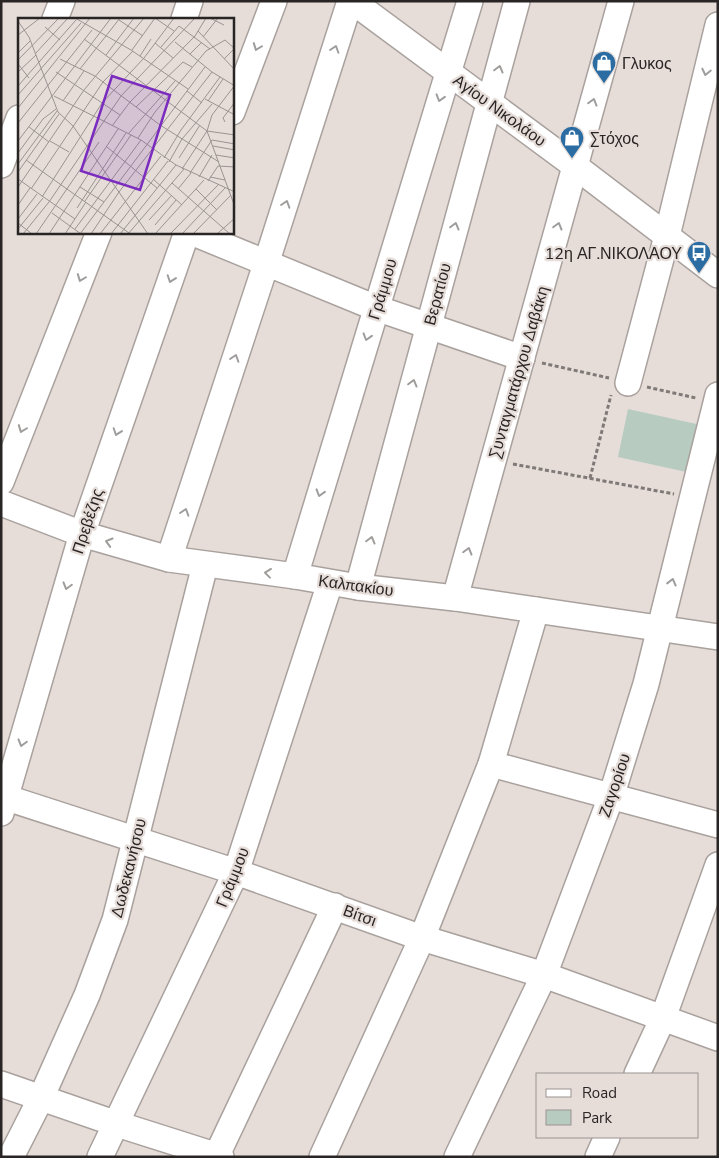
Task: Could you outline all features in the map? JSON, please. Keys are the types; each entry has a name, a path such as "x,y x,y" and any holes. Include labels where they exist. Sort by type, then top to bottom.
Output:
{"street":[{"path":"55,18 62,1"},
{"path":"184,18 190,1"},
{"path":"234,107 274,1"},
{"path":"169,559 351,1"},
{"name":"Αγίου Νικολάου","path":"351,1 575,166 718,275"},
{"name":"Γράμμου","path":"295,576 470,1"},
{"name":"Βερατίου","path":"358,587 517,1"},
{"name":"Συνταγματάρχου Δαβάκη","path":"455,598 621,1"},
{"path":"620,386 668,236 716,36"},
{"path":"6,164 18,122"},
{"path":"1,482 98,234"},
{"name":"Πρεβέζης","path":"3,802 82,534 186,234"},
{"path":"195,234 376,308 522,358"},
{"name":"Ζαγορίου","path":"457,1157 544,975 610,797 646,684 718,394"},
{"name":"Καλπακίου","path":"1,503 82,534 169,559 295,576 358,587 455,598 718,638"},
{"name":"Δωδεκανήσου","path":"11,1157 41,1098 97,970 116,920 205,564"},
{"name":"Γράμμου","path":"100,1157 236,872 330,583"},
{"path":"322,1157 422,938 491,764 536,610"},
{"path":"491,764 718,825"},
{"name":"Βίτσι","path":"3,802 136,838 422,938 544,975 718,1038"},
{"path":"637,1073 663,1018 718,865"},
{"path":"1,1084 218,1156 335,906"},
{"path":"598,1157 607,1138"}],"path":[{"path":"590,478 620,386"},
{"path":"493,460 693,498"}],"green space":[{"path":"628,409 701,425 691,473 618,457"}],"place":[{"name":"Γλυκος","path":"604,84"},
{"name":"Στόχος","path":"572,159"},
{"name":"12η ΑΓ.ΝΙΚΟΛΑΟΥ","path":"699,274"}]}
